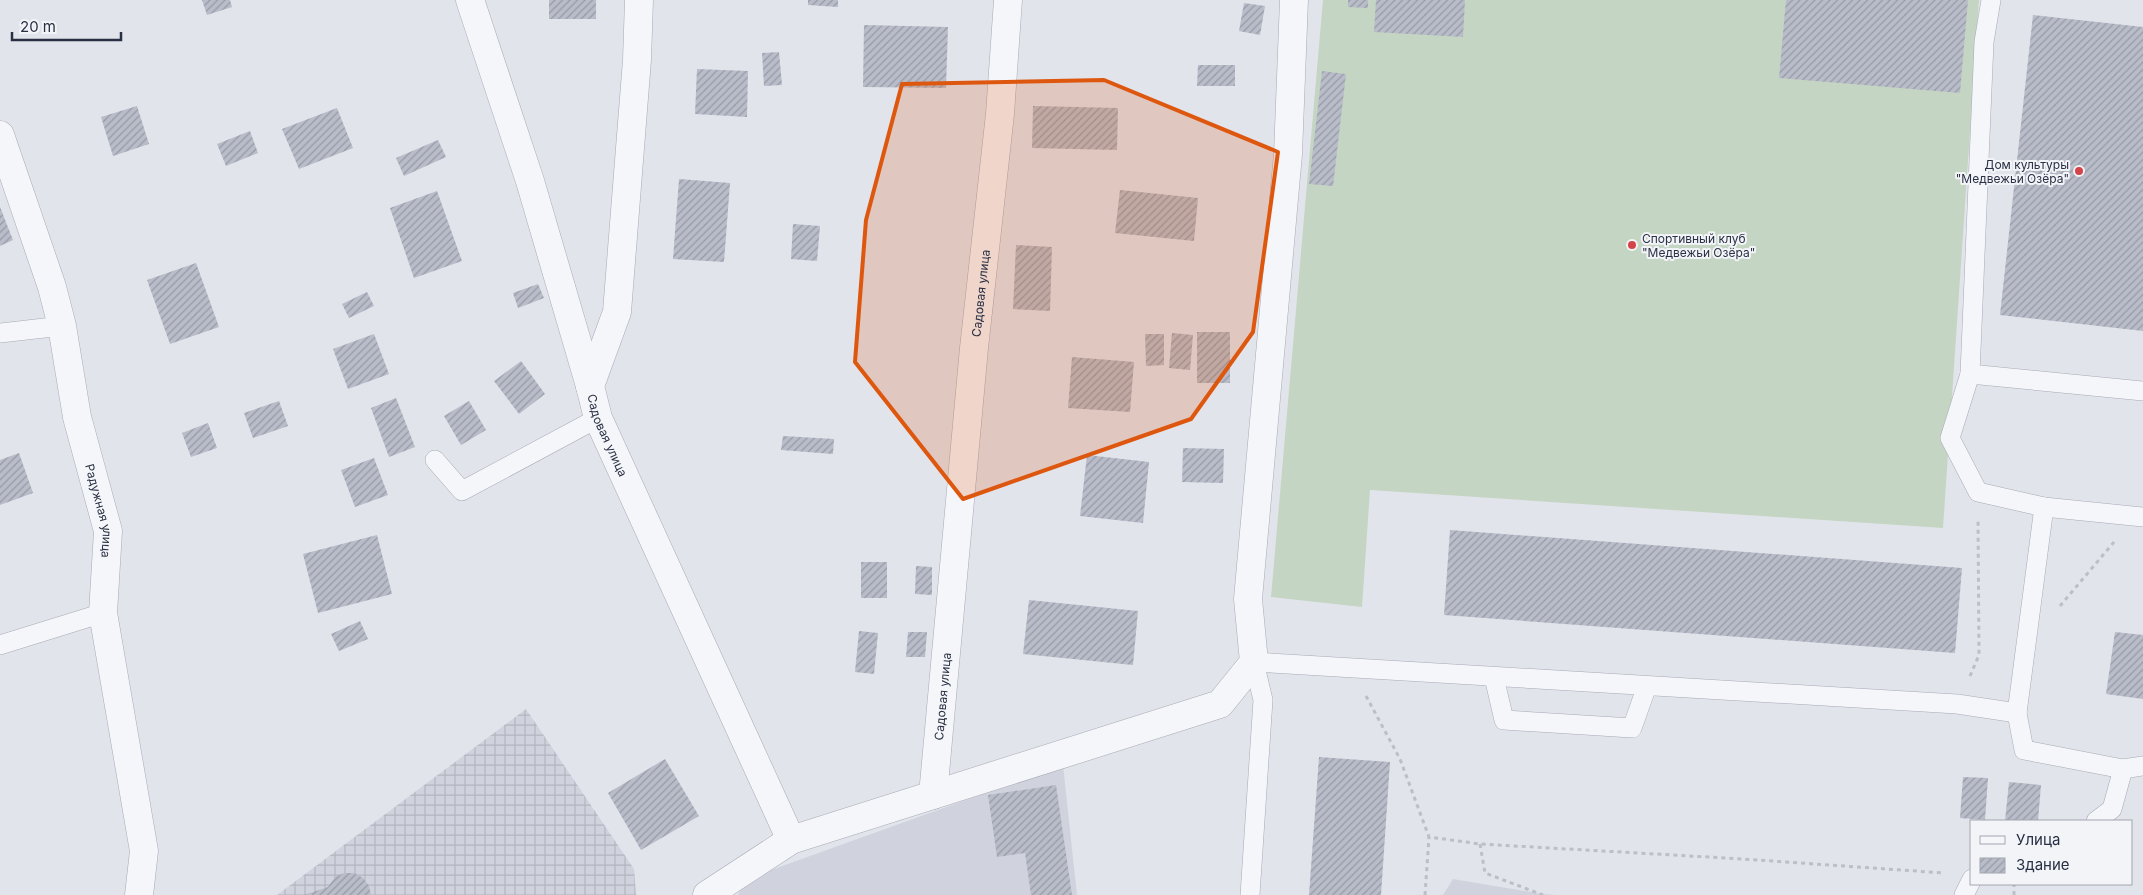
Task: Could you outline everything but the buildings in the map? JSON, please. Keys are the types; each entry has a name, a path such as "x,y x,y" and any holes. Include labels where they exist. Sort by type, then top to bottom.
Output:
{"street":[{"path":"470,0 530,181 590,386"},
{"name":"Садовая улица","path":"639,0 637,60 617,312 590,386 598,418 791,840"},
{"name":"Садовая улица","path":"933,795 974,348 1000,114 1008,0"},
{"path":"703,894 791,840 1220,704 1254,662 1248,599 1288,154 1294,0"},
{"name":"Радужная улица","path":"0,135 52,287 62,326 77,417 108,531 104,613 144,851 139,895"}],"lane":[{"path":"1991,0 1984,42 1970,374 1950,438 1978,492 2044,507 2140,517"},
{"path":"0,333 62,326"},
{"path":"1970,374 2143,391"},
{"path":"435,460 462,491 598,418"},
{"path":"2044,507 2017,713 2024,750 2123,768 2143,766"},
{"path":"0,645 104,613"},
{"path":"1250,895 1263,700 1254,662 1957,704 2017,713"},
{"path":"1494,677 1504,720 1632,728 1647,686"},
{"path":"2097,820 2112,809 2123,768"},
{"path":"1964,895 1970,883"}],"path":[{"path":"1957,704 1979,655 1978,492"},
{"path":"2026,647 2140,517"},
{"path":"1352,668 1372,710 1400,759 1429,837 1425,895"},
{"path":"1429,837 1480,844 1743,859 1952,874"},
{"path":"1480,844 1484,873 1543,895"}],"highlighted area":[{"path":"1104,80 1278,152 1253,332 1191,419 963,499 855,362 866,220 902,84"}],"shaded area":[{"path":"526,709 634,869 636,895 277,895"},
{"path":"1063,765 1077,895 738,895 746,879"},
{"path":"1453,879 1543,894 1556,895 1443,895"}],"green space":[{"name":"Спортивный клуб \"Медвежьи Озёра\"","path":"1323,0 1979,0 1943,528 1370,490 1362,607 1271,597"}],"place":[{"name":"Дом культуры \"Медвежьи Озёра\"","path":"2079,171"},
{"name":"Спортивный клуб \"Медвежьи Озёра\"","path":"1632,245"}]}
